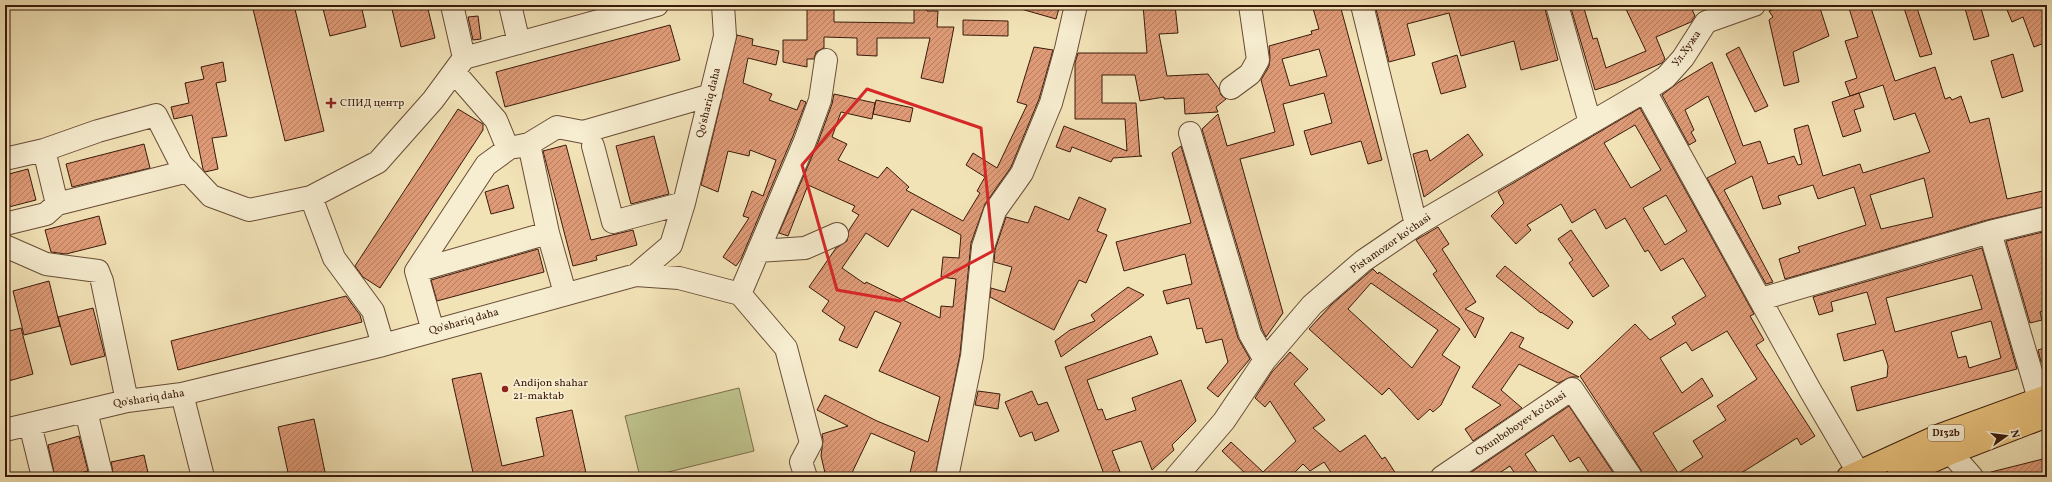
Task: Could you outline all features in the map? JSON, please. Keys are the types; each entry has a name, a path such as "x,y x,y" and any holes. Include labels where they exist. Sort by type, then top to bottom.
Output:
{"main road":[{"name":"D132b","path":"1897,477 1951,453 2044,404"},
{"name":"D132b","path":"1853,474 1940,435 2044,404"}],"street":[{"path":"452,5 460,65 496,120 518,147 548,233 565,293"},
{"path":"510,5 520,43"},
{"path":"5,159 44,150 98,131 156,115 181,164 211,196 249,210 312,197 378,162 460,65 612,11 657,5"},
{"name":"Qo'shariq daha","path":"5,430 127,401 182,394 383,345 565,293 636,275 671,245 684,203 725,36 722,5"},
{"path":"947,477 972,356 983,247 995,212 1022,173 1051,103 1076,5"},
{"path":"1231,88 1250,74 1258,60 1250,5"},
{"path":"1362,5 1416,225"},
{"path":"1557,5 1590,123"},
{"name":"Ул.Хужа","path":"1645,92 1666,77 1683,58 1701,13 1754,5"},
{"path":"740,294 805,141 820,100 826,60"},
{"path":"1645,92 1761,298 1853,474"},
{"name":"Pistamozor koʻchasi","path":"1176,477 1224,421 1265,360 1312,305 1363,261 1416,225 1645,92"},
{"path":"432,331 416,271 486,165 557,127 583,132 711,95"},
{"path":"1190,133 1250,334 1265,360"},
{"path":"593,146 613,222 684,203"},
{"path":"44,150 57,204"},
{"path":"5,224 46,214 57,204 188,172"},
{"path":"312,197 334,258 373,312 383,345"},
{"path":"1761,298 1990,232 2047,218"},
{"path":"1990,232 2044,404"},
{"path":"416,271 548,233"},
{"path":"758,251 805,248 837,234"},
{"path":"5,246 46,264 98,271 102,281 127,401"},
{"path":"636,275 678,278 740,294 786,348 812,444 801,462 806,477"},
{"name":"Oxunboboyev koʻchasi","path":"1442,477 1572,389 1631,477"},
{"path":"182,394 203,477"},
{"path":"86,411 102,477"},
{"path":"30,424 43,477"},
{"path":"1951,453 1972,477"}],"highlighted area":[{"path":"867,89 981,128 993,251 900,301 837,290 802,165"}],"green space":[{"path":"739,388 754,451 648,477 640,477 625,416"}],"building":[{"path":"252,5 294,5 324,131 285,141"},
{"path":"322,5 361,5 366,27 330,36"},
{"path":"391,5 427,5 435,38 401,47"},
{"path":"914,5 927,5 927,11 938,11 937,27 954,27 943,83 921,78 930,38 877,38 877,56 857,55 857,38 824,37 824,48 816,52 814,59 807,59 807,67 783,62 783,40 807,40 807,9 834,9 834,22 914,23"},
{"path":"1021,5 1060,5 1056,19 1021,9"},
{"path":"1143,5 1175,5 1178,33 1159,34 1167,76 1208,74 1219,89 1221,95 1226,99 1216,107 1218,112 1185,114 1184,98 1164,99 1164,97 1140,101 1135,75 1102,75 1102,103 1136,103 1140,156 1142,156 1113,158 1111,162 1072,147 1070,152 1056,147 1064,126 1127,151 1125,119 1075,119 1075,63 1078,53 1147,53"},
{"path":"1312,5 1340,5 1382,160 1368,164 1361,141 1311,155 1304,131 1332,123 1324,93 1283,104 1294,145 1240,159 1283,313 1266,337 1262,329 1202,129 1218,114 1227,146 1275,132 1261,80 1269,66 1269,46 1312,34 1311,31 1319,29","holes":["1319,49 1327,76 1290,86 1282,59"]},
{"path":"1375,5 1544,5 1558,60 1521,70 1514,41 1461,56 1449,13 1407,24 1415,55 1389,62"},
{"path":"1570,5 1583,5 1593,39 1597,38 1606,68 1646,51 1624,5 1690,5 1695,16 1691,22 1656,37 1665,59 1662,63 1616,83 1595,90"},
{"path":"1786,5 1819,5 1829,36 1793,52 1799,82 1784,86 1769,20 1773,17 1769,11"},
{"path":"1848,5 1870,5 1895,81 1935,67 1945,99 1950,97 1952,100 1961,96 1970,123 1989,118 2007,199 2047,190 2047,206 1987,220 1785,279 1779,259 1800,252 1798,247 1866,225 1854,187 1818,199 1813,185 1778,196 1781,204 1763,209 1752,176 1724,190 1773,282 1766,284 1707,178 1736,163 1708,96 1685,110 1694,130 1691,132 1696,141 1689,145 1662,95 1679,82 1712,62 1743,146 1760,141 1768,164 1794,156 1798,165 1802,164 1794,129 1808,125 1823,176 1860,164 1863,173 1930,152 1915,113 1894,120 1883,85 1850,96 1845,82 1857,78 1845,41 1858,37","holes":["1924,178 1933,217 1881,229 1870,195"]},
{"path":"1903,5 1916,5 1932,54 1920,57"},
{"path":"1964,5 1980,5 1989,36 1974,40"},
{"path":"2005,5 2047,5 2047,42 2034,47 2023,17 2012,22"},
{"path":"478,16 481,39 473,40 468,17"},
{"path":"963,20 1008,21 1008,36 963,35"},
{"path":"670,25 680,60 505,107 496,72"},
{"path":"737,35 753,39 752,45 779,51 776,65 748,58 743,83 772,94 769,100 797,110 801,100 806,102 741,259 736,266 723,257 749,218 743,216 752,191 763,196 776,160 750,150 749,156 728,151 718,192 701,185"},
{"path":"1034,47 1053,50 1039,99 1011,167 985,204 971,243 960,354 935,477 909,477 915,452 871,433 850,477 826,477 821,456 823,440 822,434 848,426 817,410 825,395 877,421 928,442 940,397 879,371 901,323 875,311 857,348 839,340 845,327 822,311 829,301 809,287 836,248 847,241 849,230 859,215 852,211 855,206 808,185 788,236 779,233 817,145 832,104 834,94 875,103 872,119 841,112 832,137 847,144 838,160 878,178 887,167 909,187 906,190 963,221 980,193 977,191 985,177 966,165 973,153 997,168 1027,105 1017,102","holes":["912,209 961,235 959,258 943,257 941,277 956,279 953,307 941,306 940,318 866,282 865,284 842,268 866,233 888,247"]},
{"path":"1739,47 1768,106 1755,112 1726,54"},
{"path":"2013,54 2023,91 2002,98 1991,61"},
{"path":"1457,55 1466,87 1441,94 1432,63"},
{"path":"223,62 226,81 216,83 227,136 212,138 218,169 205,172 203,169 192,115 174,119 171,107 189,103 185,83 204,79 201,67"},
{"path":"1859,93 1864,107 1854,110 1861,131 1843,137 1832,102"},
{"path":"876,100 913,108 910,122 873,114"},
{"path":"1640,108 1754,314 1750,316 1764,340 1756,345 1815,436 1801,445 1797,438 1735,477 1643,477 1641,470 1580,376 1635,324 1650,340 1676,324 1672,317 1706,296 1683,258 1661,271 1648,250 1645,252 1625,218 1606,229 1595,209 1572,223 1561,204 1527,225 1531,230 1516,244 1491,216 1504,203 1498,192","holes":["1635,125 1661,170 1631,188 1604,143","1666,195 1687,231 1665,245 1643,208","1727,331 1757,379 1717,406 1726,420 1693,441 1703,457 1678,473 1653,433 1713,396 1702,378 1682,393 1660,358 1686,342 1692,351"]},
{"path":"458,109 483,124 483,130 380,288 363,277 355,266"},
{"path":"1468,134 1483,155 1424,197 1413,154 1427,150 1430,161"},
{"path":"654,136 669,194 631,204 616,146"},
{"path":"144,144 150,168 72,187 66,164"},
{"path":"566,145 591,240 633,230 637,245 596,256 597,260 573,266 543,151"},
{"path":"1181,146 1238,338 1250,359 1218,397 1207,388 1228,362 1222,339 1206,343 1202,328 1197,329 1189,298 1167,304 1163,291 1192,284 1185,254 1124,271 1116,242 1191,223 1172,153"},
{"path":"28,169 36,200 5,208 5,175"},
{"path":"508,185 514,208 491,214 485,192"},
{"path":"1079,197 1106,209 1097,231 1107,235 1086,283 1079,280 1054,330 990,297 991,288 1005,292 1012,267 994,262 995,250 1006,217 1028,223 1035,206 1069,220"},
{"path":"99,216 106,244 66,254 51,252 45,230"},
{"path":"1438,227 1449,244 1442,249 1476,302 1465,309 1484,318 1475,338 1433,274 1437,271 1416,240"},
{"path":"1571,230 1609,286 1593,297 1569,263 1573,260 1558,239"},
{"path":"2047,231 2047,310 2040,312 2042,320 2030,323 2006,241"},
{"path":"1982,248 2017,369 1857,411 1851,387 1887,377 1888,366 1883,350 1844,361 1837,334 1876,324 1867,292 1831,302 1833,311 1819,315 1813,297","holes":["1972,275 1982,309 1895,332 1886,298","1991,321 2001,358 1969,368 1966,356 1958,358 1951,332"]},
{"path":"538,249 544,272 437,301 431,280"},
{"path":"1505,266 1573,322 1568,329 1541,313 1496,276"},
{"path":"1373,269 1378,274 1379,272 1460,329 1442,355 1460,367 1441,405 1433,412 1430,409 1418,420 1389,388 1382,395 1309,329 1332,304","holes":["1371,283 1438,330 1412,368 1348,309"]},
{"path":"49,281 60,326 24,335 13,291"},
{"path":"1128,287 1144,295 1061,357 1055,341 1070,330 1095,321 1091,315"},
{"path":"346,296 360,315 362,322 178,370 171,341"},
{"path":"93,308 105,356 71,365 58,317"},
{"path":"21,328 33,374 5,382 5,332"},
{"path":"1511,332 1524,338 1519,347 1579,377 1571,377 1558,383 1519,364 1501,390 1522,408 1473,441 1465,429 1501,405 1472,387"},
{"path":"1151,336 1158,354 1087,380 1098,410 1102,409 1106,420 1136,410 1132,398 1181,380 1196,421 1172,445 1174,450 1152,470 1141,441 1112,451 1122,477 1105,477 1065,367"},
{"path":"2047,347 2047,360 2041,362 2038,350"},
{"path":"1290,352 1308,369 1294,384 1325,420 1313,428 1340,452 1365,435 1382,459 1385,457 1398,477 1334,477 1324,462 1310,471 1303,464 1290,477 1249,477 1222,451 1231,442 1263,472 1296,441 1270,401 1265,407 1255,398 1272,372"},
{"path":"481,373 502,466 544,456 536,418 572,410 586,473 568,477 474,477 452,379"},
{"path":"978,391 1000,394 998,409 975,405"},
{"path":"1032,391 1038,405 1047,402 1059,431 1035,441 1032,432 1020,437 1005,402"},
{"path":"1569,406 1616,477 1592,477 1579,457 1570,462 1553,435 1525,454 1540,477 1517,477 1510,466 1493,477 1464,477"},
{"path":"314,419 326,477 289,477 278,427"},
{"path":"79,436 88,471 63,477 55,477 48,445"},
{"path":"144,455 149,477 114,477 111,462"},
{"path":"2047,458 2047,477 1992,477 1991,472"}],"place":[{"name":"СПИД центр","path":"331,103"},
{"name":"Andijon shahar 21-maktab","path":"505,389"}]}
